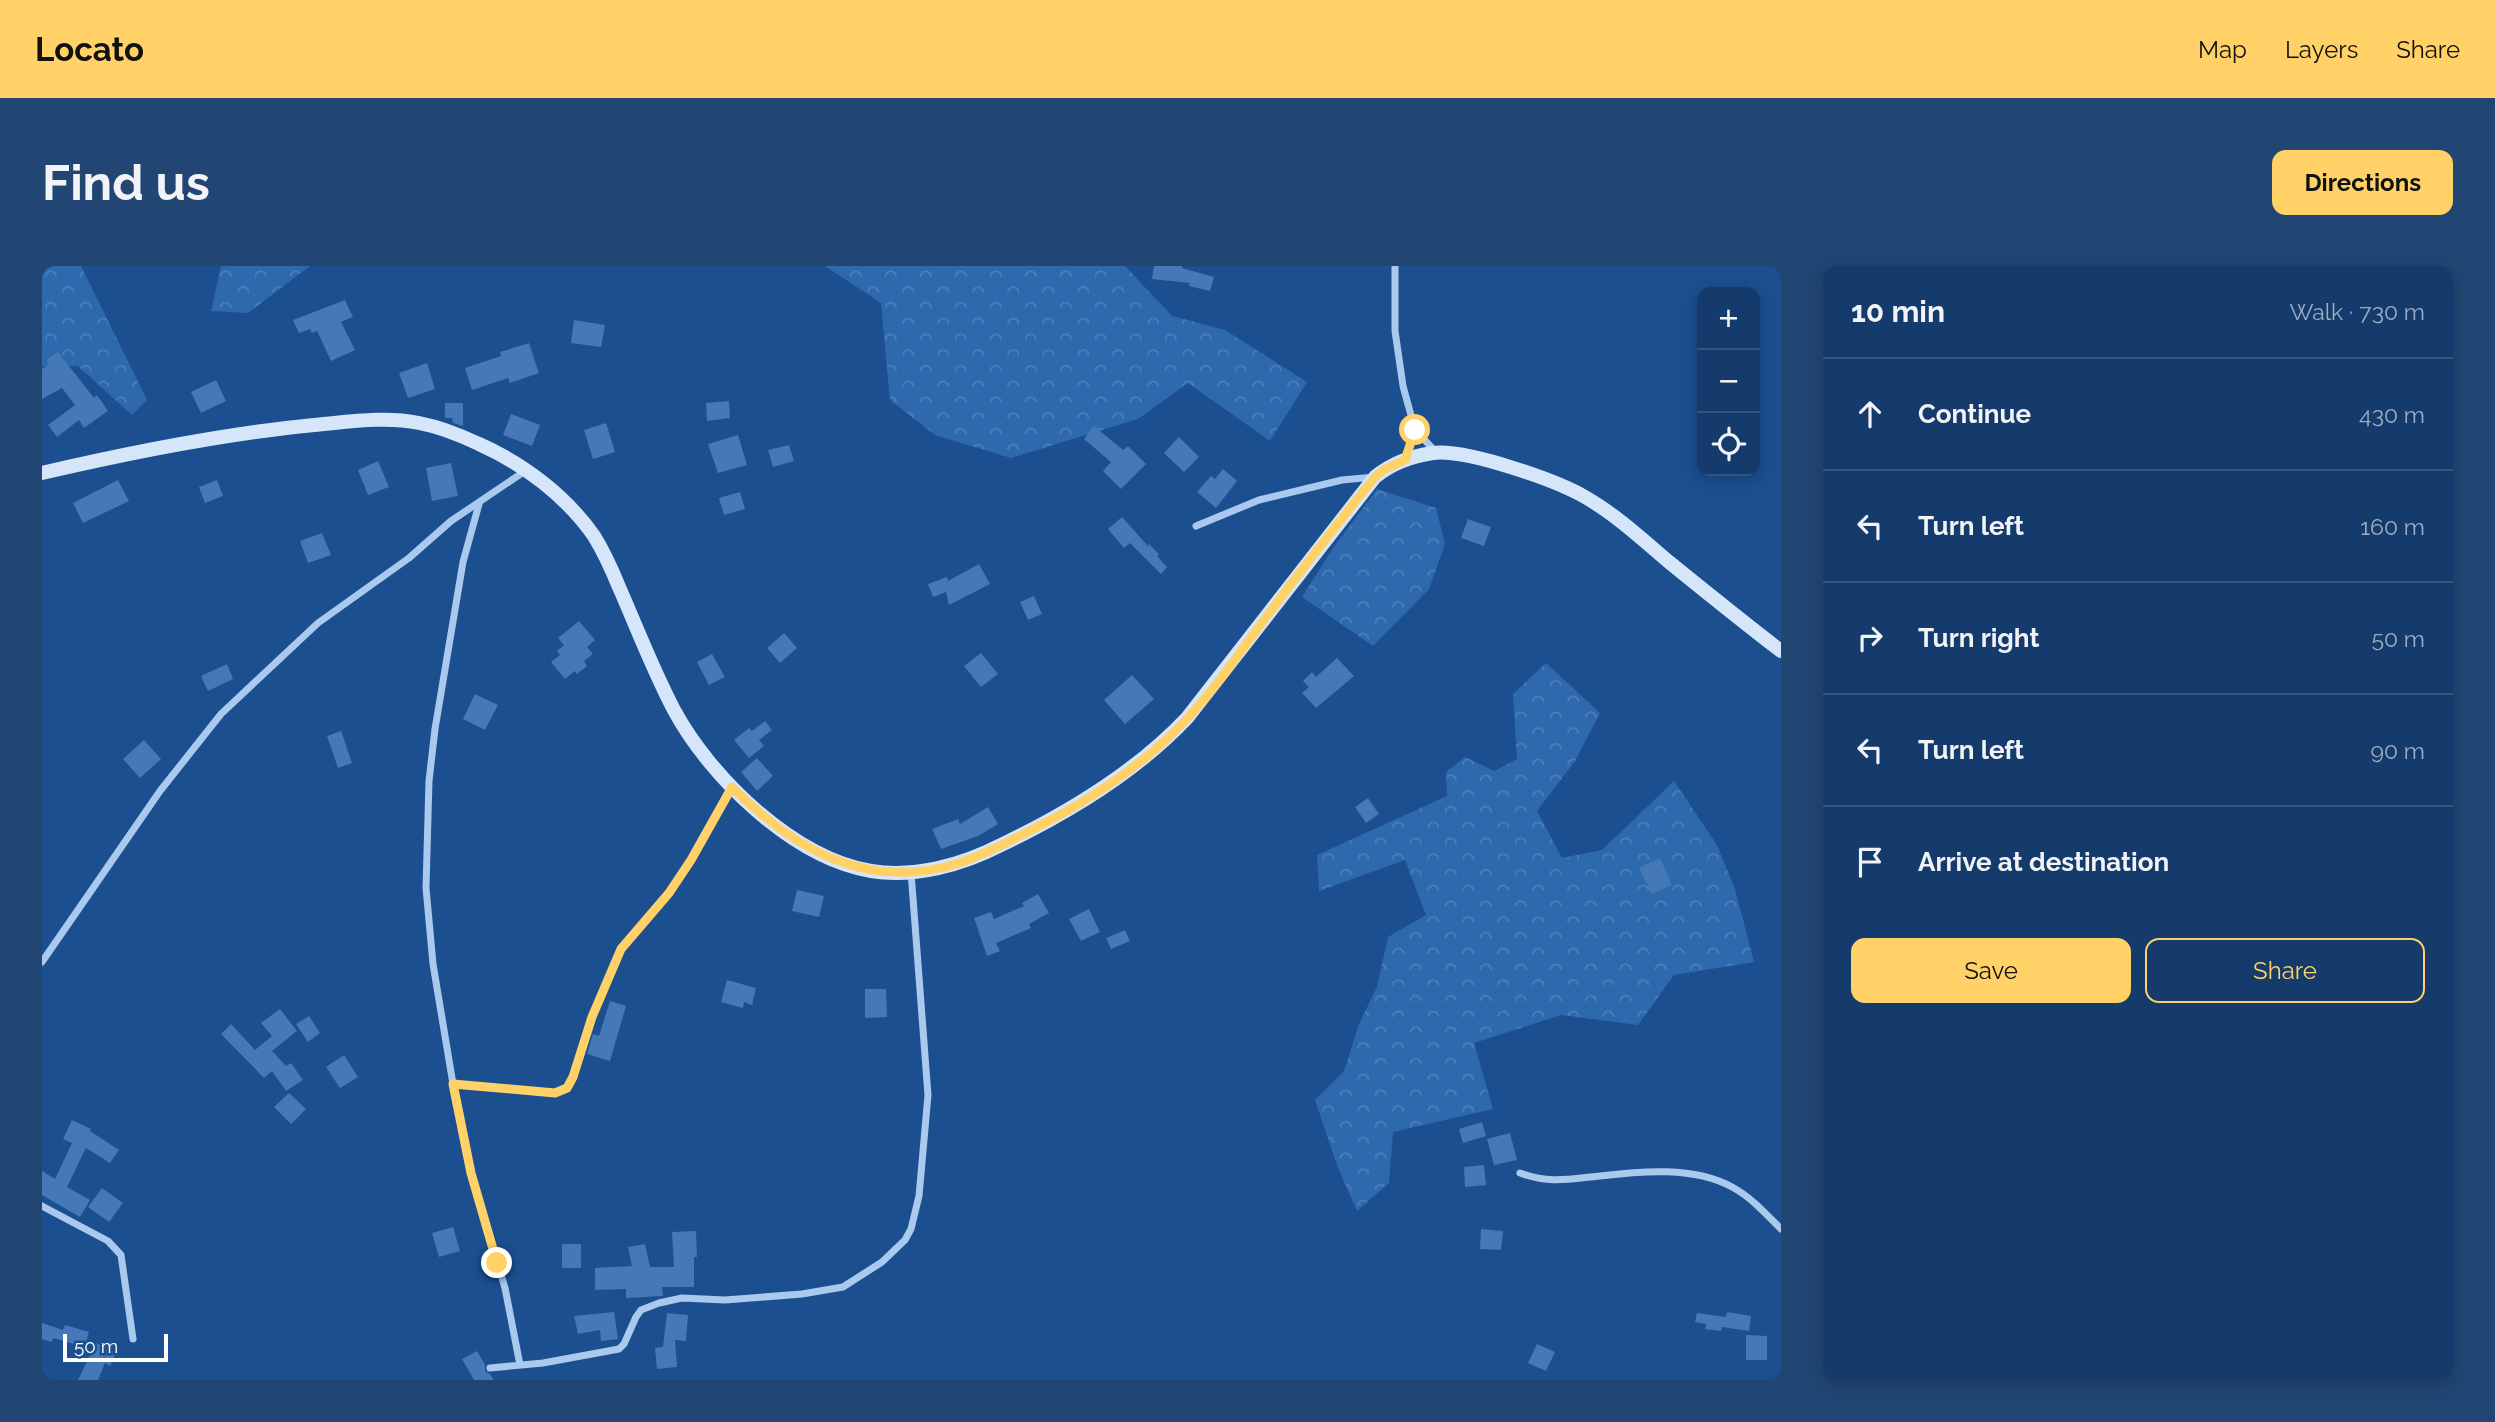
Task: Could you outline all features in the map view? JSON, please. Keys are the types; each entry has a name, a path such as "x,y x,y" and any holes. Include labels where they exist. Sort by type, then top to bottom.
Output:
{"street":[{"path":"1395,266 1397,356 1415,430 1436,453"},
{"path":"42,473 156,447 234,433 369,420 401,420 437,427 503,455 566,504 595,538 675,712 732,787 809,849 838,862 873,871 911,872 956,864 983,854 1061,815 1113,781 1168,737 1217,683 1375,477 1405,460 1436,453 1477,458 1515,468 1585,497 1619,520 1781,651"},
{"path":"1405,460 1415,430"},
{"path":"42,962 160,791 221,714 318,623 408,558 465,512 526,471"},
{"path":"1196,526 1259,500 1342,480 1375,477"},
{"path":"478,504 463,562 435,729 427,812 426,888 433,964 453,1084 471,1173 505,1288 520,1365"},
{"path":"453,1084 555,1093 567,1088 592,1017 621,949 676,882 732,787"},
{"path":"490,1368 620,1349 641,1310 659,1303 682,1298 738,1299 802,1294 843,1287 882,1262 905,1240 911,1229 919,1196 928,1095 911,872"},
{"path":"1520,1173 1548,1181 1626,1173 1702,1176 1731,1186 1755,1203 1781,1229"},
{"path":"42,1206 108,1241 121,1255 133,1339"}],"green space":[{"path":"42,266 81,266 147,400 132,415 78,366 42,367"},
{"path":"221,266 310,266 248,313 211,311"},
{"path":"825,266 1125,266 1172,316 1225,330 1307,382 1270,441 1188,383 1138,419 1011,458 935,435 890,400 881,303"},
{"path":"1377,489 1436,508 1445,544 1429,589 1373,646 1302,597 1333,548"},
{"path":"1546,663 1600,713 1575,761 1537,811 1562,858 1602,850 1674,781 1717,845 1735,889 1754,962 1674,975 1638,1025 1561,1015 1474,1043 1493,1109 1393,1132 1389,1183 1357,1211 1338,1168 1315,1100 1344,1071 1359,1024 1377,987 1388,937 1426,915 1405,860 1319,891 1317,855 1447,796 1446,772 1465,757 1494,771 1517,759 1513,694"}],"building":[{"path":"1154,266 1182,266 1214,277 1210,291 1189,286 1190,283 1152,279"},
{"path":"345,300 353,317 341,322 355,350 331,361 317,331 312,333 310,329 299,333 293,320"},
{"path":"574,320 605,325 601,347 571,343"},
{"path":"529,343 539,373 510,383 508,378 472,390 465,368 501,356 500,352"},
{"path":"58,352 94,398 97,395 108,411 84,428 79,420 57,437 48,425 75,405 62,388 42,399 42,369 49,365 46,360"},
{"path":"427,363 435,389 408,398 399,373"},
{"path":"216,380 226,401 201,413 191,392"},
{"path":"729,401 730,418 707,421 706,403"},
{"path":"445,403 463,403 463,426 453,423 452,418 445,418"},
{"path":"511,414 540,425 532,446 503,435"},
{"path":"606,423 615,452 593,459 584,430"},
{"path":"1094,426 1123,450 1128,446 1146,464 1121,489 1103,471 1111,462 1084,439"},
{"path":"738,435 747,465 718,473 708,444"},
{"path":"1179,437 1199,457 1184,472 1164,453"},
{"path":"789,445 794,461 773,467 768,450"},
{"path":"378,461 389,487 368,495 358,470"},
{"path":"451,463 458,496 432,501 426,468"},
{"path":"1223,469 1237,481 1216,508 1197,492 1211,476 1215,479"},
{"path":"118,480 129,501 83,523 73,503"},
{"path":"217,480 223,496 205,503 199,487"},
{"path":"740,492 745,509 724,515 719,498"},
{"path":"1122,517 1148,546 1149,544 1159,554 1157,556 1167,567 1161,574 1130,543 1124,548 1108,529"},
{"path":"1468,519 1491,527 1484,546 1461,538"},
{"path":"322,533 331,555 308,563 300,541"},
{"path":"979,564 990,584 949,605 946,592 933,597 928,584 947,577 948,581"},
{"path":"1034,596 1042,614 1028,620 1020,602"},
{"path":"579,621 595,640 587,647 593,654 584,661 587,666 565,679 551,662 560,655 557,651 564,645 558,638"},
{"path":"784,633 797,648 780,663 767,648"},
{"path":"981,653 998,674 981,687 964,666"},
{"path":"712,654 725,677 709,685 697,662"},
{"path":"1337,658 1354,676 1316,708 1302,693 1309,687 1303,681 1312,672 1316,677"},
{"path":"227,664 233,679 208,691 201,676"},
{"path":"1132,675 1154,699 1125,724 1104,700"},
{"path":"475,694 498,705 485,730 463,719"},
{"path":"765,721 772,730 759,740 764,746 749,758 734,740 749,728 752,731"},
{"path":"341,731 352,763 338,768 327,736"},
{"path":"144,740 161,759 140,778 123,759"},
{"path":"757,758 773,776 757,791 741,772"},
{"path":"1368,798 1379,814 1366,823 1355,807"},
{"path":"988,807 998,824 978,836 941,849 932,829 958,819 960,824"},
{"path":"1660,858 1672,885 1652,894 1639,868"},
{"path":"797,890 824,896 819,917 792,911"},
{"path":"1038,894 1049,913 1029,924 1031,928 996,943 1000,951 987,956 974,918 991,912 994,919 1024,906 1022,903"},
{"path":"1089,909 1100,932 1081,941 1069,919"},
{"path":"1125,930 1130,941 1111,949 1106,938"},
{"path":"727,980 756,988 752,1005 744,1002 743,1008 721,1002"},
{"path":"865,989 886,989 887,1017 865,1018"},
{"path":"610,1001 626,1006 610,1061 587,1054 593,1034 599,1036"},
{"path":"280,1009 297,1031 272,1051 286,1066 291,1063 303,1080 286,1091 272,1071 264,1078 221,1034 231,1024 255,1050 272,1036 261,1023"},
{"path":"309,1016 320,1033 308,1042 296,1024"},
{"path":"344,1055 358,1077 340,1088 326,1067"},
{"path":"289,1093 306,1109 291,1124 274,1107"},
{"path":"72,1120 91,1129 90,1131 119,1150 110,1163 86,1148 67,1187 90,1200 80,1217 42,1195 42,1171 55,1179 72,1143 63,1139"},
{"path":"1482,1122 1486,1136 1463,1143 1459,1129"},
{"path":"1510,1133 1517,1160 1494,1165 1487,1139"},
{"path":"1484,1165 1486,1185 1465,1187 1464,1167"},
{"path":"102,1188 123,1203 109,1222 88,1207"},
{"path":"453,1227 460,1251 439,1257 432,1233"},
{"path":"1481,1229 1503,1231 1501,1250 1480,1249"},
{"path":"696,1231 694,1287 662,1287 663,1296 626,1298 626,1289 595,1290 595,1268 632,1266 628,1247 645,1244 650,1267 674,1267 672,1232"},
{"path":"562,1244 581,1244 581,1268 562,1268"},
{"path":"614,1312 618,1339 601,1341 600,1330 578,1334 574,1316"},
{"path":"1727,1312 1751,1316 1749,1331 1722,1327 1721,1331 1705,1329 1706,1324 1695,1322 1697,1313 1726,1317"},
{"path":"667,1313 688,1315 686,1341 675,1340 677,1367 657,1369 655,1348 663,1347"},
{"path":"42,1323 63,1330 65,1325 89,1332 85,1347 53,1338 52,1342 42,1339"},
{"path":"1746,1335 1767,1336 1767,1360 1746,1360"},
{"path":"96,1343 116,1353 110,1366 105,1363 98,1380 78,1380"},
{"path":"1537,1344 1555,1352 1546,1371 1528,1363"},
{"path":"477,1351 485,1365 485,1371 494,1380 474,1380 462,1359"}],"route":[{"path":"497,1263 471,1173 453,1084 555,1093 567,1088 592,1017 621,949 669,893 732,787 809,849 838,862 873,871 911,872 956,864 983,854 1061,815 1113,781 1175,732 1217,683 1375,477 1405,460 1415,430"}]}
